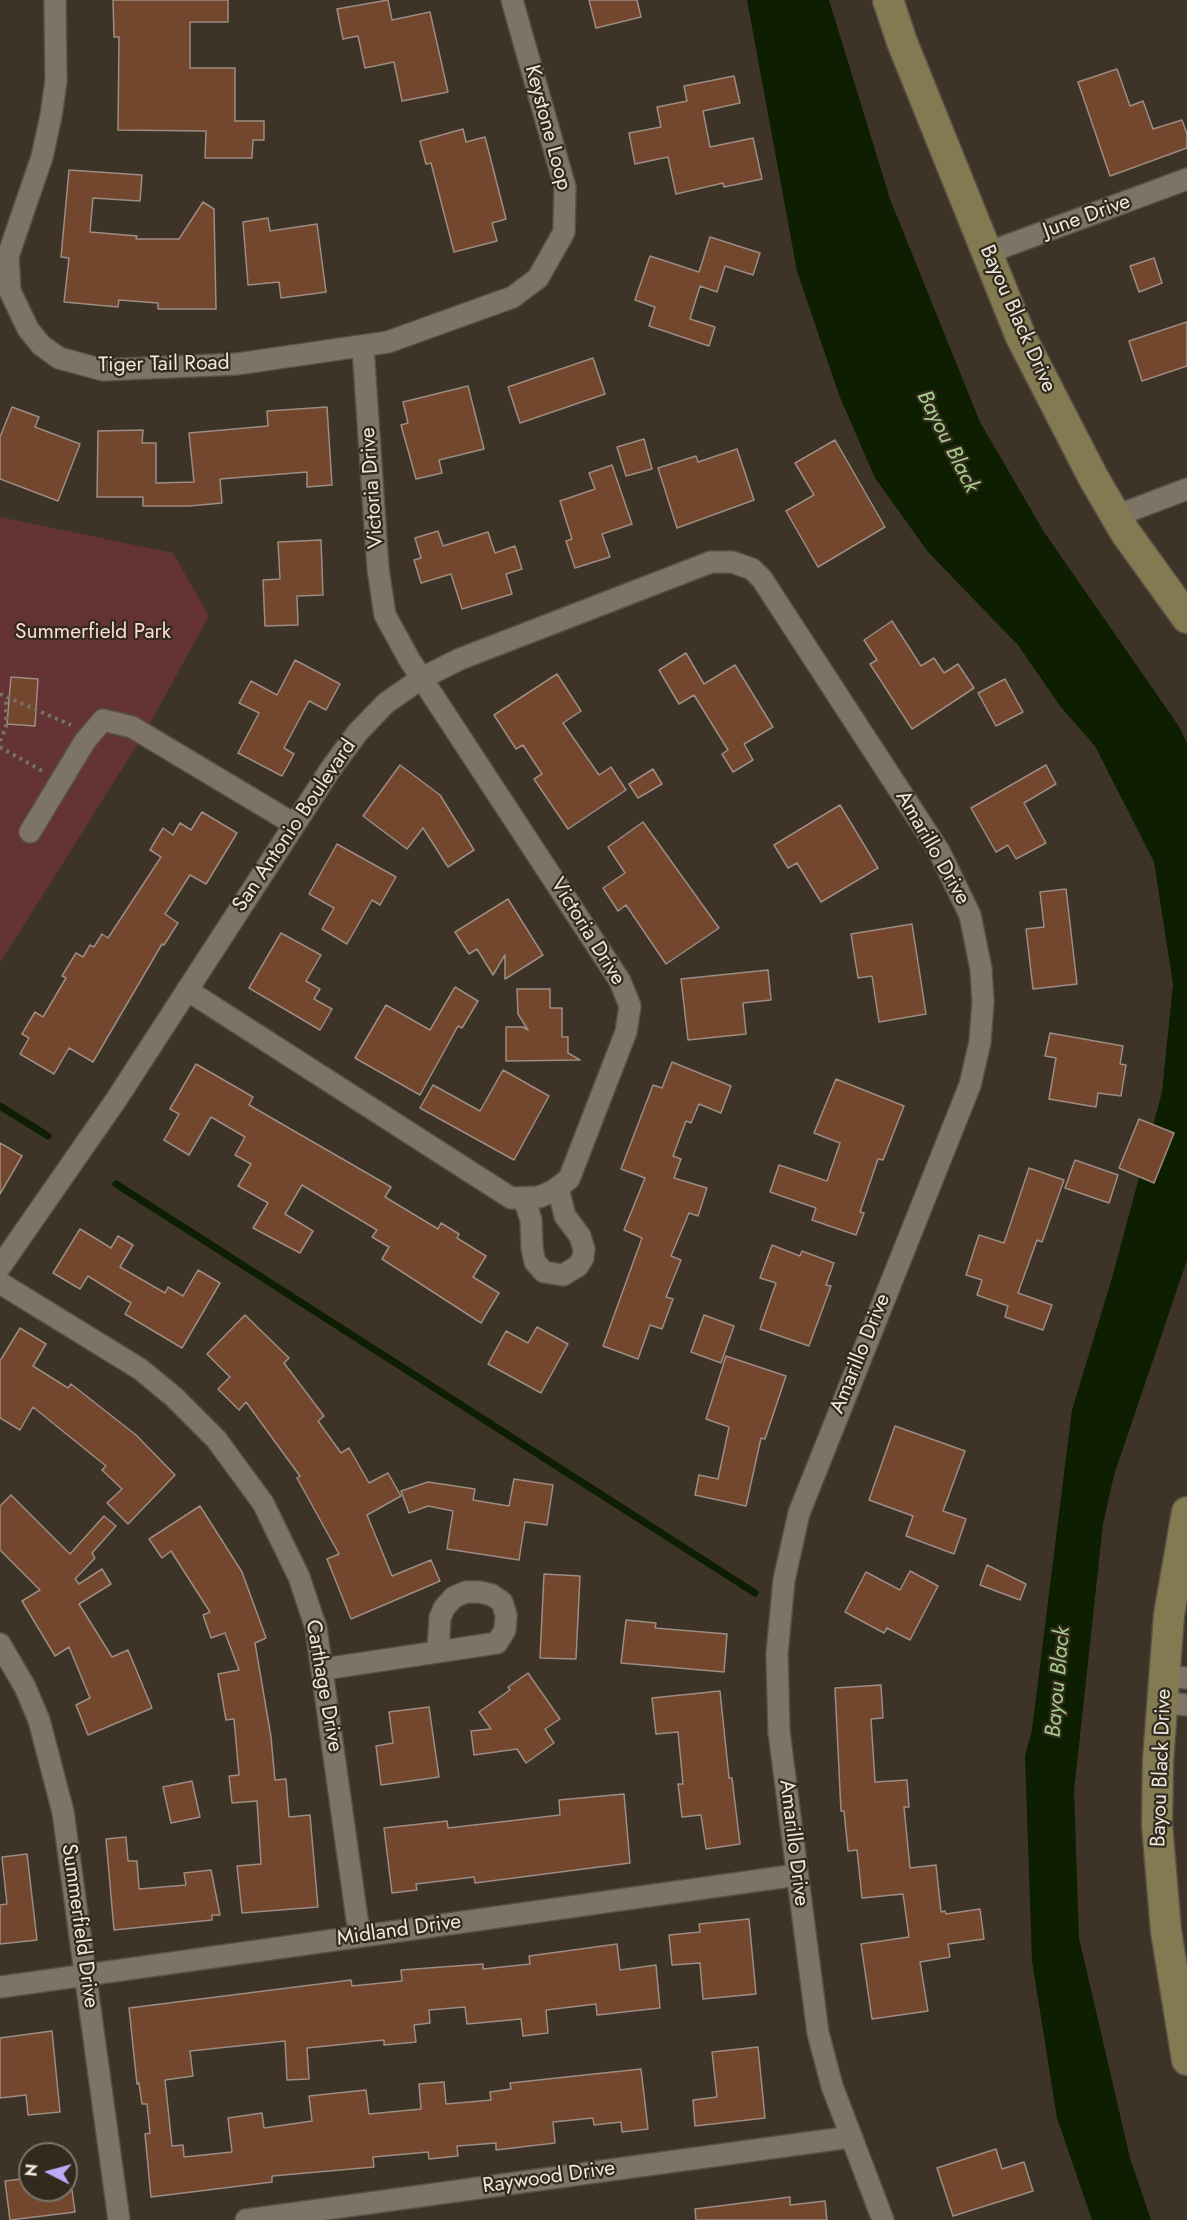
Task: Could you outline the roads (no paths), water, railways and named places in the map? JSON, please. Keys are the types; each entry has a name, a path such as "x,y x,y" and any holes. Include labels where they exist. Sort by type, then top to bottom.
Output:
{"main road":[{"name":"Bayou Black Drive","path":"888,0 902,42 1021,337 1093,477 1116,516 1187,618"},
{"name":"Bayou Black Drive","path":"1187,1512 1169,1615 1176,1690 1157,1824 1166,1931 1187,2060"}],"street":[{"name":"Tiger Tail Road","path":"55,0 56,81 51,116 42,157 8,256 10,291 16,308 41,345 59,358 103,370 226,365 363,347"},
{"name":"Keystone Loop","path":"363,347 388,342 513,297 538,278 564,232 565,187 512,0"},
{"name":"June Drive","path":"987,253 1187,179"},
{"name":"Victoria Drive","path":"363,347 378,569 385,615 422,678 620,981 630,1006 627,1032 569,1179 558,1188"},
{"path":"1116,516 1187,489"},
{"name":"San Antonio Boulevard","path":"0,1267 116,1100 294,825 358,732 387,703 422,678 460,659 711,562 732,561"},
{"name":"Amarillo Drive","path":"732,561 752,569 762,579 939,851 970,915 981,969 983,1002 980,1042 970,1085 799,1512 784,1580 777,1654 779,1732 818,2033 832,2086 883,2220"},
{"path":"30,832 90,734 103,720 132,727 294,825"},
{"path":"187,990 511,1198 539,1197 558,1188 565,1216 580,1236 584,1249 583,1258 578,1266 563,1275 544,1272 536,1262 532,1248 531,1220 524,1198"},
{"name":"Carthage Drive","path":"0,1283 140,1369 174,1397 216,1439 262,1503 299,1577 316,1628 324,1669 357,1919 362,1936"},
{"name":"Summerfield Drive","path":"0,1644 25,1687 39,1720 63,1812 119,2220"},
{"path":"324,1669 438,1651"},
{"name":"Midland Drive","path":"0,1987 797,1875"},
{"name":"Raywood Drive","path":"246,2220 851,2137"}],"water":[{"name":"Bayou Black","path":"747,0 829,0 890,199 980,422 1044,532 1178,725 1187,743 1187,1260 1114,1475 1103,1524 1074,1791 1079,1938 1130,2158 1151,2220 1092,2220 1057,2118 1032,1961 1025,1756 1032,1730 1072,1410 1112,1278 1162,1092 1173,984 1154,862 1095,746 1060,706 1018,645 928,552 875,478 839,395 797,271"}],"waterway":[{"path":"0,1106 48,1136"},
{"path":"116,1184 755,1593"}],"park label":[{"name":"Summerfield Park","path":"93,633"}]}
